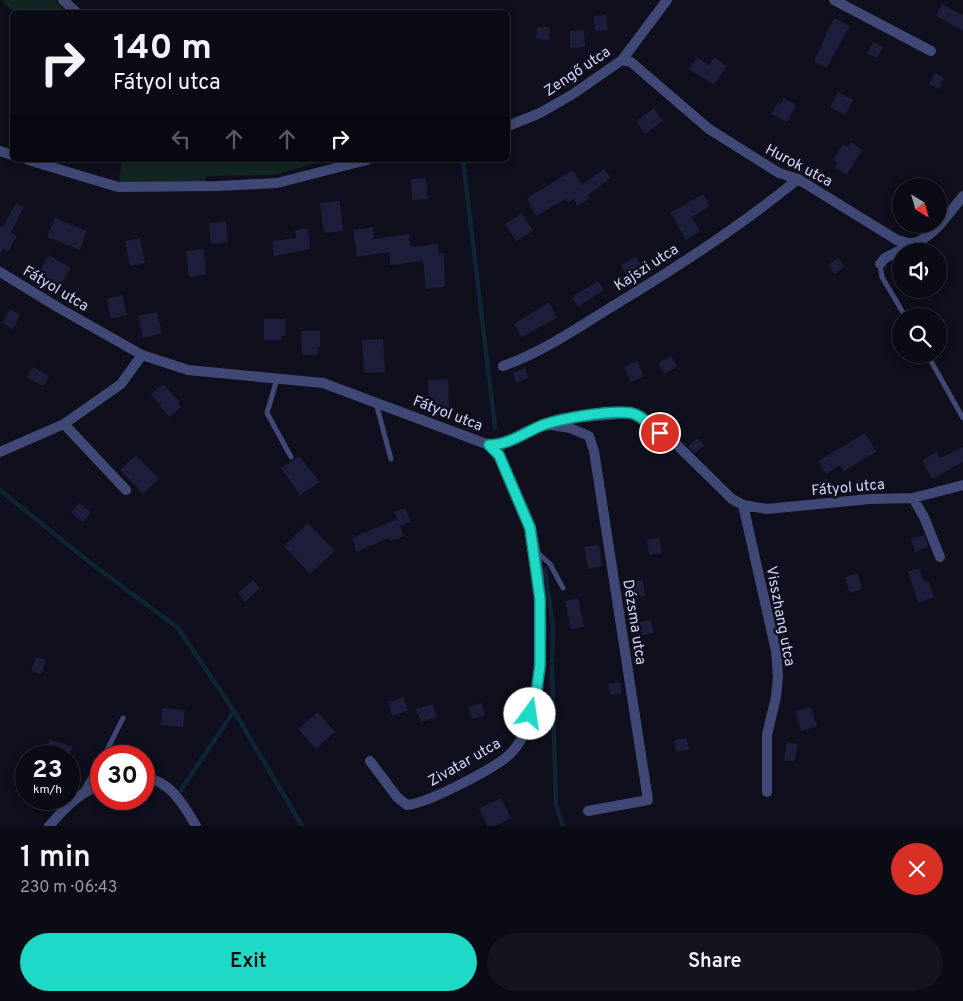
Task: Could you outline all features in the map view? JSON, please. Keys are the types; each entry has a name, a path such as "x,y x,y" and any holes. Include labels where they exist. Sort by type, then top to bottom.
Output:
{"street":[{"path":"63,0 74,10"},
{"name":"Zengő utca","path":"510,125 540,113 566,99 622,60 667,0"},
{"path":"834,0 931,51"},
{"name":"Hurok utca","path":"622,60 631,62 709,129 779,173 798,179 898,240 915,242"},
{"path":"34,162 118,188 277,183 350,162"},
{"name":"Kajszi utca","path":"503,366 533,355 648,285 767,204 798,179"},
{"path":"880,264 885,258 928,235 963,196"},
{"name":"Fátyol utca","path":"0,272 142,355 188,370 323,383 489,445 505,443 545,424 571,418 632,413 677,445 723,491 743,505 767,509 870,499 912,498 963,485"},
{"path":"0,452 64,424 120,384 142,355"},
{"path":"64,424 126,490"},
{"name":"Dézsma utca","path":"545,424 570,428 589,436 648,800 588,811"},
{"name":"Zivatar utca","path":"370,761 397,797 407,805 416,805 473,778 511,754 525,732 536,696 540,665 540,599 527,519 499,455 489,445"},
{"path":"912,498 924,517 940,557"},
{"name":"Visszhang utca","path":"743,505 776,651 778,678 776,697 767,735 767,792"},
{"path":"155,781 166,785 196,826"},
{"path":"49,826 81,794 90,790"}],"lane":[{"path":"880,264 882,277 900,308"},
{"path":"932,363 963,418"},
{"path":"277,378 267,413 291,457"},
{"path":"375,402 391,460"},
{"path":"533,548 550,564 562,588"},
{"path":"109,745 122,718"},
{"path":"81,794 90,779"}],"green space":[{"path":"2,0 55,0 64,10 11,10"},
{"path":"122,162 322,162 273,175 206,176 206,183 119,182"}],"building":[{"path":"942,4 963,15 963,31 936,16"},
{"path":"606,15 608,30 595,31 594,16"},
{"path":"834,18 850,26 826,68 814,61"},
{"path":"537,27 550,27 549,40 536,39"},
{"path":"584,30 585,47 570,48 570,31"},
{"path":"873,42 883,47 877,58 867,53"},
{"path":"697,57 709,65 714,57 727,66 714,85 689,69"},
{"path":"935,73 944,78 939,89 929,84"},
{"path":"838,92 853,100 845,115 830,107"},
{"path":"784,98 796,105 787,122 771,114 778,102 781,104"},
{"path":"654,108 663,121 645,134 636,121"},
{"path":"851,142 862,150 847,175 835,168 838,163 833,160 843,144 848,147"},
{"path":"604,169 611,178 588,195 590,198 577,206 574,199 568,203 566,199 536,216 527,198 573,170 582,185"},
{"path":"426,178 428,199 412,200 411,179"},
{"path":"703,194 710,206 692,217 700,231 686,240 670,213"},
{"path":"340,201 343,231 324,233 320,203"},
{"path":"16,203 24,207 11,233 17,236 8,252 3,249 0,256 0,226 2,228"},
{"path":"522,213 533,231 516,241 505,224"},
{"path":"55,218 87,231 80,250 47,237"},
{"path":"226,221 228,242 211,244 209,223"},
{"path":"373,227 374,239 409,234 411,247 438,244 439,254 444,253 445,287 426,289 423,261 390,265 389,252 357,257 353,230"},
{"path":"308,228 310,249 274,256 272,241 296,238 295,230"},
{"path":"140,238 145,263 130,266 125,241"},
{"path":"204,249 206,275 189,277 186,251"},
{"path":"49,255 71,268 62,283 60,281 53,292 34,280"},
{"path":"636,257 643,268 627,277 621,265"},
{"path":"838,258 845,266 835,274 828,265"},
{"path":"598,281 604,290 578,307 572,297"},
{"path":"122,295 127,315 111,319 107,299"},
{"path":"549,302 557,318 521,337 514,324"},
{"path":"10,309 20,315 13,329 2,323"},
{"path":"157,312 162,333 143,338 138,316"},
{"path":"264,319 285,319 285,336 281,336 281,340 264,340"},
{"path":"301,331 320,331 320,347 317,348 318,355 302,355"},
{"path":"383,339 385,372 364,373 362,340"},
{"path":"671,356 677,367 664,374 658,363"},
{"path":"637,361 644,376 631,382 624,367"},
{"path":"33,367 49,376 43,386 27,377"},
{"path":"525,368 528,378 516,383 513,373"},
{"path":"448,379 449,408 429,409 428,380"},
{"path":"163,384 179,401 178,403 181,407 169,417 151,394"},
{"path":"865,433 876,452 844,471 840,465 826,474 818,461"},
{"path":"698,438 704,446 695,453 688,446"},
{"path":"963,447 963,462 932,479 922,460 937,452 940,458"},
{"path":"136,455 159,479 143,494 120,470"},
{"path":"299,456 320,482 300,495 281,468"},
{"path":"79,503 91,512 83,522 71,513"},
{"path":"405,508 411,522 400,526 404,536 391,541 389,538 356,552 352,538 397,519 394,512"},
{"path":"308,523 335,551 310,574 284,546"},
{"path":"924,535 929,547 915,552 911,539"},
{"path":"659,537 662,553 649,555 647,540"},
{"path":"599,545 602,566 588,569 584,547"},
{"path":"919,568 924,582 928,581 934,597 918,603 908,572"},
{"path":"857,573 862,589 850,593 845,577"},
{"path":"253,580 260,588 245,602 238,593"},
{"path":"643,580 645,596 627,599 624,584"},
{"path":"578,598 584,627 571,629 565,601"},
{"path":"651,620 654,633 642,635 639,622"},
{"path":"36,657 46,660 41,674 31,671"},
{"path":"620,682 622,693 610,695 608,684"},
{"path":"404,697 408,711 392,716 388,702"},
{"path":"481,703 485,715 472,719 468,707"},
{"path":"433,704 437,717 421,722 416,709"},
{"path":"518,707 523,716 522,719 511,724 506,713"},
{"path":"811,707 817,726 801,731 795,711"},
{"path":"162,708 185,710 183,727 161,725"},
{"path":"318,712 335,732 316,749 298,729"},
{"path":"687,738 689,750 676,752 674,740"},
{"path":"50,739 67,745 48,745"},
{"path":"787,742 798,744 794,762 784,760"},
{"path":"501,798 511,818 495,826 487,826 479,808"}],"waterway":[{"path":"32,0 44,10"},
{"path":"463,162 495,427"},
{"path":"0,490 88,561 178,628 234,711 302,826"},
{"path":"545,570 553,627 552,661"},
{"path":"552,666 556,805 563,826"},
{"path":"181,790 234,711"}],"route":[{"path":"530,714 536,696 540,665 540,599 530,528 499,455 489,445 505,443 545,424 600,414 632,413 660,433"}]}
